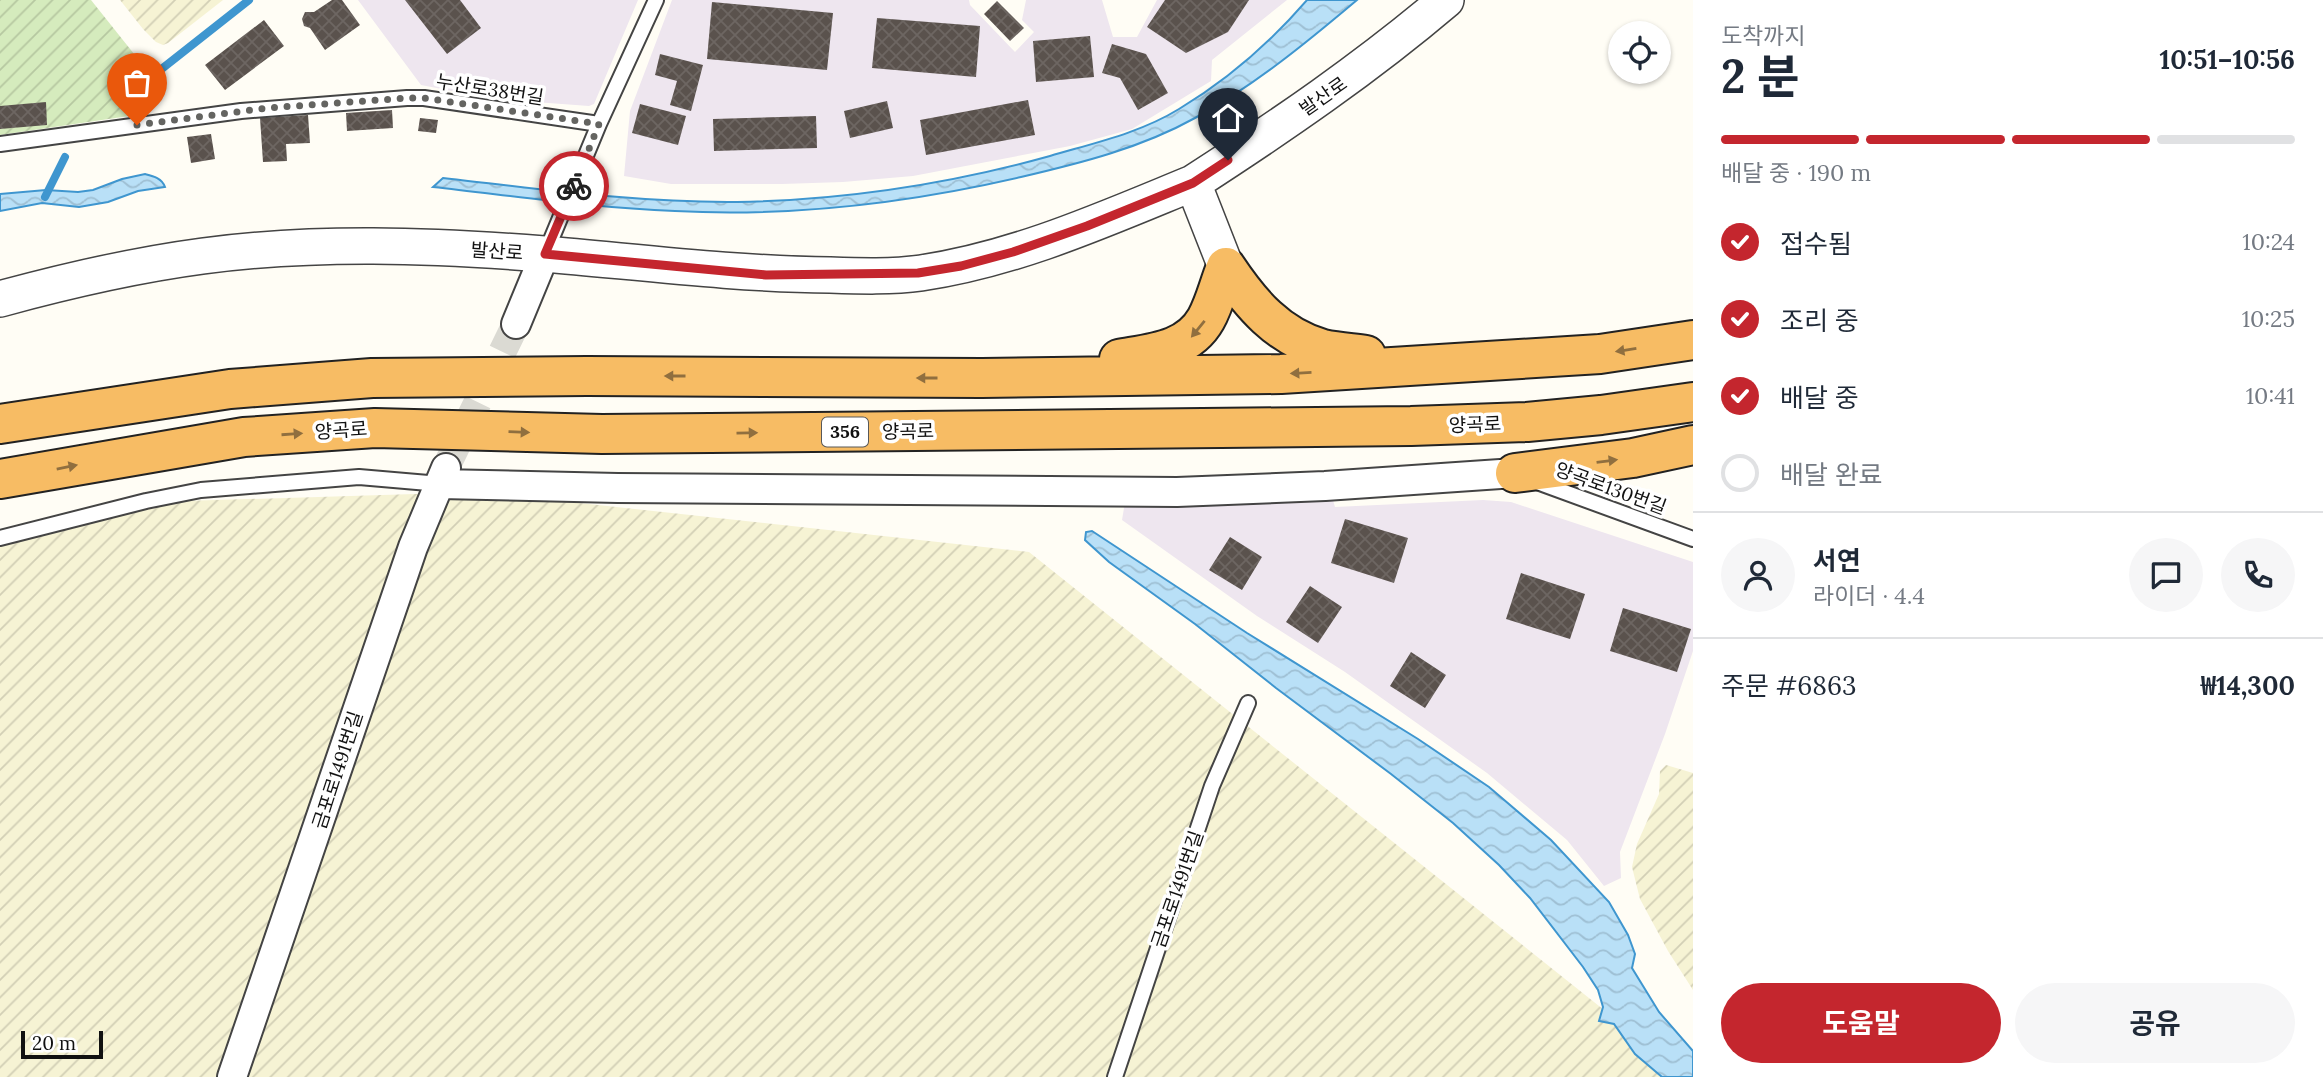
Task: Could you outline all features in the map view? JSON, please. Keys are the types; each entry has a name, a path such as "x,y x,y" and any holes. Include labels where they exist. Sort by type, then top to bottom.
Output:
{"highway":[{"path":"1226,267 1248,301 1285,332 1322,349 1441,366"},
{"path":"982,378 1114,360 1170,348 1191,338 1206,319 1226,267"},
{"path":"0,424 230,389 372,378 982,378 1281,374 1600,354 1693,340"},
{"name":"양곡로","path":"0,479 244,437 376,428 615,434 1411,426 1539,421 1693,402"},
{"path":"1515,473 1633,458 1693,445"}],"street":[{"name":"발산로","path":"0,299 139,267 204,256 318,247 387,247 545,254 766,275 918,273 961,266 1013,252 1087,226 1193,183 1301,113 1352,76 1446,0"},
{"path":"1193,183 1226,267"},
{"path":"516,324 545,254"},
{"path":"444,475 631,488 1177,492 1325,486 1515,473"},
{"name":"금포로1491번길","path":"232,1077 405,569 444,475"}],"lane":[{"path":"545,254 599,124 656,0"},
{"name":"누산로38번길","path":"0,144 241,111 407,98 424,98 599,124"},
{"name":"양곡로130번길","path":"1515,473 1693,539"},
{"path":"0,538 146,500 201,489 359,477 444,475"},
{"name":"금포로1491번길","path":"1115,1077 1212,786 1248,703"}],"shaded area":[{"path":"120,0 223,0 163,45 143,29"},
{"path":"358,0 638,0 594,104 589,106 494,99 421,85"},
{"path":"672,0 969,0 970,5 1015,52 1034,32 1022,20 1026,0 1102,0 1113,37 1137,37 1157,0 1287,0 1212,60 1211,81 1132,129 1070,146 913,176 843,182 671,184 624,176 630,111"},
{"path":"479,492 1029,552 1653,1049 1679,1077 0,1077 0,536 119,503"},
{"path":"1331,494 1335,507 1483,500 1511,502 1693,562 1693,651 1620,852 1621,878 1604,886 1567,840 1487,773 1345,672 1257,616 1122,520 1125,502"},
{"path":"1666,765 1693,773 1693,990 1640,899 1632,867 1637,844 1659,794 1660,771"}],"green space":[{"path":"0,0 91,0 158,84 158,92 129,116 0,135"}],"water":[{"path":"1307,0 1357,0 1259,78 1174,129 1088,160 979,186 893,201 762,212 614,207 433,187 443,178 626,198 737,202 856,194 973,175 1100,142 1164,117 1197,98 1231,73 1263,46"},
{"path":"145,174 159,179 165,187 138,191 108,202 79,207 42,203 0,211 0,194 93,190"},
{"path":"1092,531 1247,633 1418,739 1489,787 1551,840 1609,902 1628,935 1635,954 1632,968 1659,1012 1693,1051 1693,1077 1662,1077 1635,1054 1614,1024 1599,1021 1603,1007 1598,990 1583,967 1530,898 1453,823 1195,624 1109,562 1085,540 1086,532"}],"building":[{"path":"332,0 342,0 360,25 325,50 310,28 304,26 302,19 305,12 314,12"},
{"path":"405,0 460,0 481,28 447,54"},
{"path":"1165,0 1249,0 1228,32 1186,53 1147,27"},
{"path":"997,1 1024,28 1010,41 984,14"},
{"path":"712,2 833,13 827,70 707,59"},
{"path":"877,18 980,26 976,77 872,68"},
{"path":"264,20 284,46 225,90 205,65"},
{"path":"1090,36 1094,77 1036,82 1033,41"},
{"path":"1112,44 1146,54 1168,93 1138,110 1120,78 1102,73"},
{"path":"660,54 703,65 691,111 670,105 677,81 655,75"},
{"path":"1028,100 1035,135 926,155 920,120"},
{"path":"887,101 893,128 850,138 844,111"},
{"path":"46,102 47,125 0,129 0,106"},
{"path":"640,104 686,116 678,145 632,133"},
{"path":"392,110 393,128 347,131 346,113"},
{"path":"308,115 310,143 286,144 287,161 263,162 260,118"},
{"path":"816,116 817,148 714,151 713,119"},
{"path":"420,118 438,120 436,133 418,131"},
{"path":"211,134 215,159 191,163 187,137"},
{"path":"1345,519 1408,538 1394,583 1331,563"},
{"path":"1230,537 1262,557 1242,590 1209,570"},
{"path":"1521,573 1585,594 1570,639 1506,619"},
{"path":"1310,586 1342,607 1318,643 1286,622"},
{"path":"1623,608 1691,629 1677,672 1610,651"},
{"path":"1411,652 1446,675 1425,708 1390,686"}],"waterway":[{"path":"159,71 249,0"},
{"path":"45,197 65,157"}],"tunnel":[{"path":"447,465 516,324"}],"way so far":[{"path":"137,125 267,108 407,98 424,98 599,124 574,186"}],"route":[{"path":"574,186 545,254 766,275 849,276 918,273 961,266 1013,252 1087,226 1193,183 1228,160"}]}
